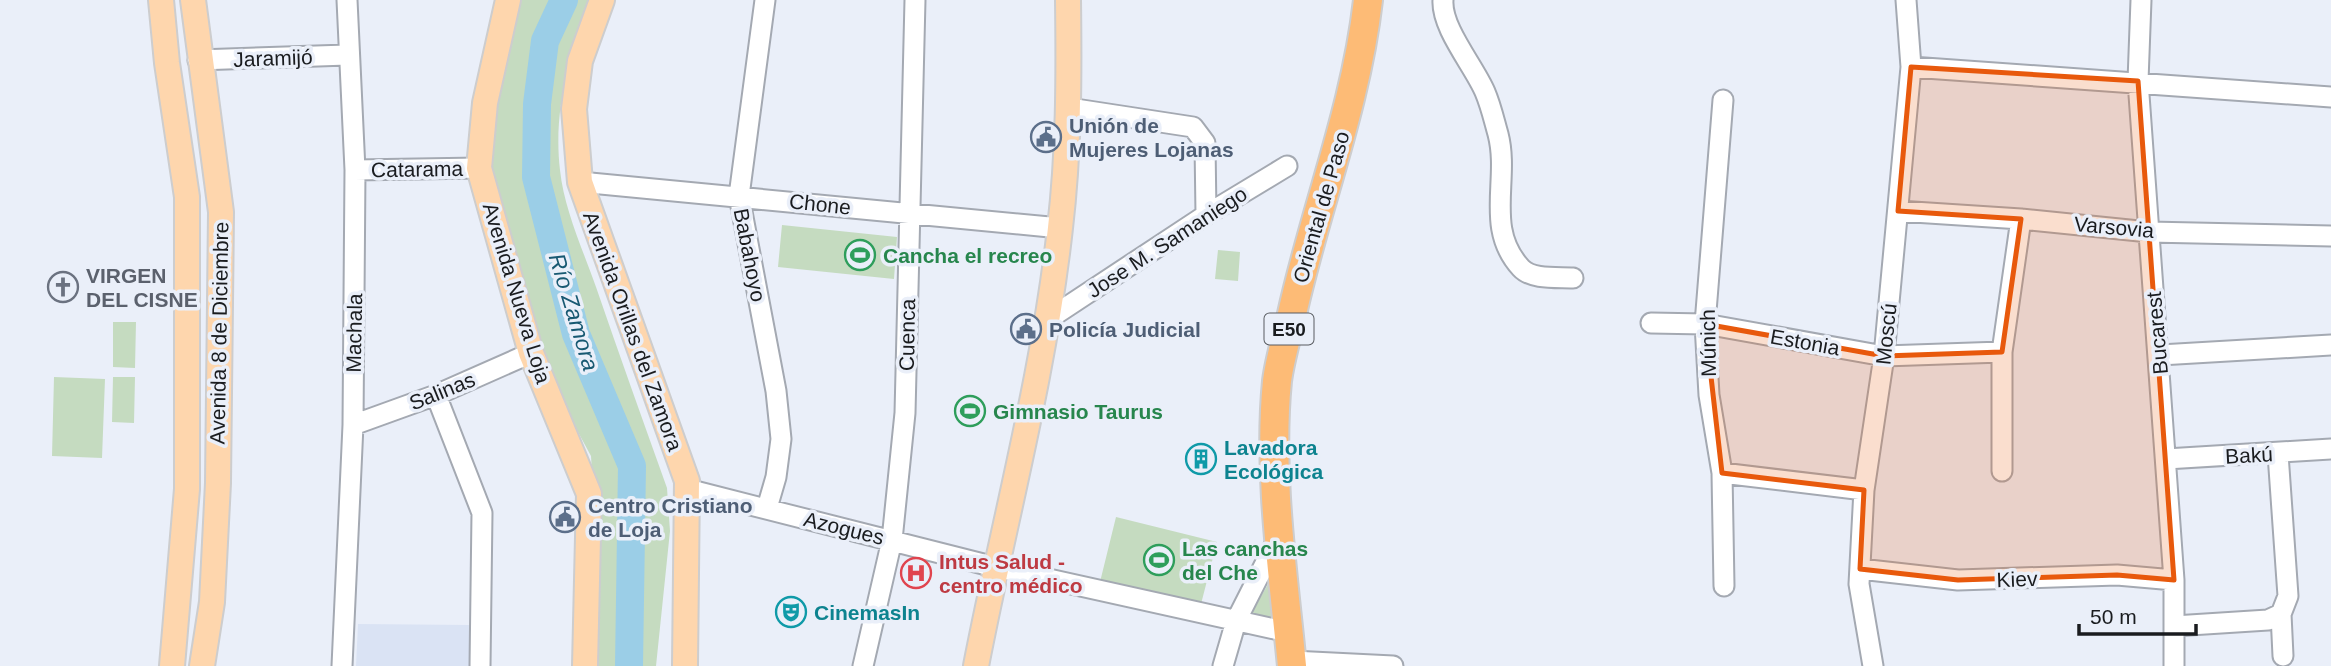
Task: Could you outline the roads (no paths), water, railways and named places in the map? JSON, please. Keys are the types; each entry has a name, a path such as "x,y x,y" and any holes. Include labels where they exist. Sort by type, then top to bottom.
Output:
{"highway":[{"name":"Oriental de Paso","path":"1292,664 1280,534 1275,429 1278,379 1304,259 1339,147 1368,0"}],"main road":[{"name":"Avenida 8 de Diciembre","path":"161,0 167,63 187,197 187,489 172,666"},
{"name":"Avenida 8 de Diciembre","path":"193,0 198,60 221,212 218,483 212,602 204,666"},
{"name":"Avenida Nueva Loja","path":"508,0 487,90 479,168 531,353 589,494 585,666"},
{"name":"Avenida Orillas del Zamora","path":"602,0 580,61 574,110 580,182 687,489 685,666"},
{"path":"976,666 1047,320 1060,228 1069,108 1068,0"}],"street":[{"name":"Machala","path":"342,666 353,425 355,170 347,55 347,0"},
{"name":"Babahoyo","path":"765,0 738,196 776,391 781,439 776,477 767,508"},
{"name":"Cuenca","path":"863,666 892,540 908,338 907,213 915,0"},
{"path":"1443,0 1445,17 1485,91 1497,129 1502,150 1499,228 1522,270 1533,275 1573,278"},
{"name":"Moscú","path":"1873,666 1861,607 1860,569 1864,490 1884,356 1911,67 1906,0"},
{"name":"Bucarest","path":"2141,0 2138,81 2160,355 2174,580 2174,666"},
{"name":"Jaramijó","path":"198,60 347,55"},
{"path":"1911,67 2138,81 2331,97"},
{"name":"Múnich","path":"1723,100 1705,324 1709,395 1723,473 1724,586"},
{"path":"1069,108 1193,127 1205,143 1206,215"},
{"name":"Jose M. Samaniego","path":"1047,320 1206,215 1287,166"},
{"name":"Catarama","path":"355,170 479,168"},
{"name":"Chone","path":"580,182 1060,228"},
{"name":"Varsovia","path":"1898,211 2021,219 2149,232 2331,236"},
{"path":"2002,471 2002,352 2021,219"},
{"name":"Estonia","path":"1651,323 1705,324 1884,356 2002,352"},
{"path":"2160,355 2331,345"},
{"name":"Salinas","path":"353,425 436,395 531,353"},
{"path":"436,395 481,513 480,666"},
{"name":"Bakú","path":"2166,459 2331,449"},
{"path":"2278,454 2288,596 2281,614 2283,656"},
{"path":"1723,473 1864,490"},
{"name":"Azogues","path":"687,489 995,567 1288,632"},
{"path":"1223,666 1236,621 1280,534"},
{"name":"Kiev","path":"1860,569 1958,580 2117,575 2174,580"},
{"path":"2174,626 2268,620 2281,614"},
{"path":"1292,664 1393,666"}],"waterway":[{"name":"Río Zamora","path":"564,0 545,41 537,104 536,177 576,334 632,466 629,666"}],"place":[{"name":"Unión de Mujeres Lojanas","path":"1046,137"},
{"name":"Cancha el recreo","path":"860,255"},
{"name":"VIRGEN DEL CISNE","path":"63,287"},
{"name":"Policía Judicial","path":"1026,329"},
{"name":"Gimnasio Taurus","path":"970,411"},
{"name":"Lavadora Ecológica","path":"1201,459"},
{"name":"Centro Cristiano de Loja","path":"565,517"},
{"name":"Las canchas del Che","path":"1159,560"},
{"name":"Intus Salud - centro médico","path":"916,573"},
{"name":"CinemasIn","path":"791,612"}]}
